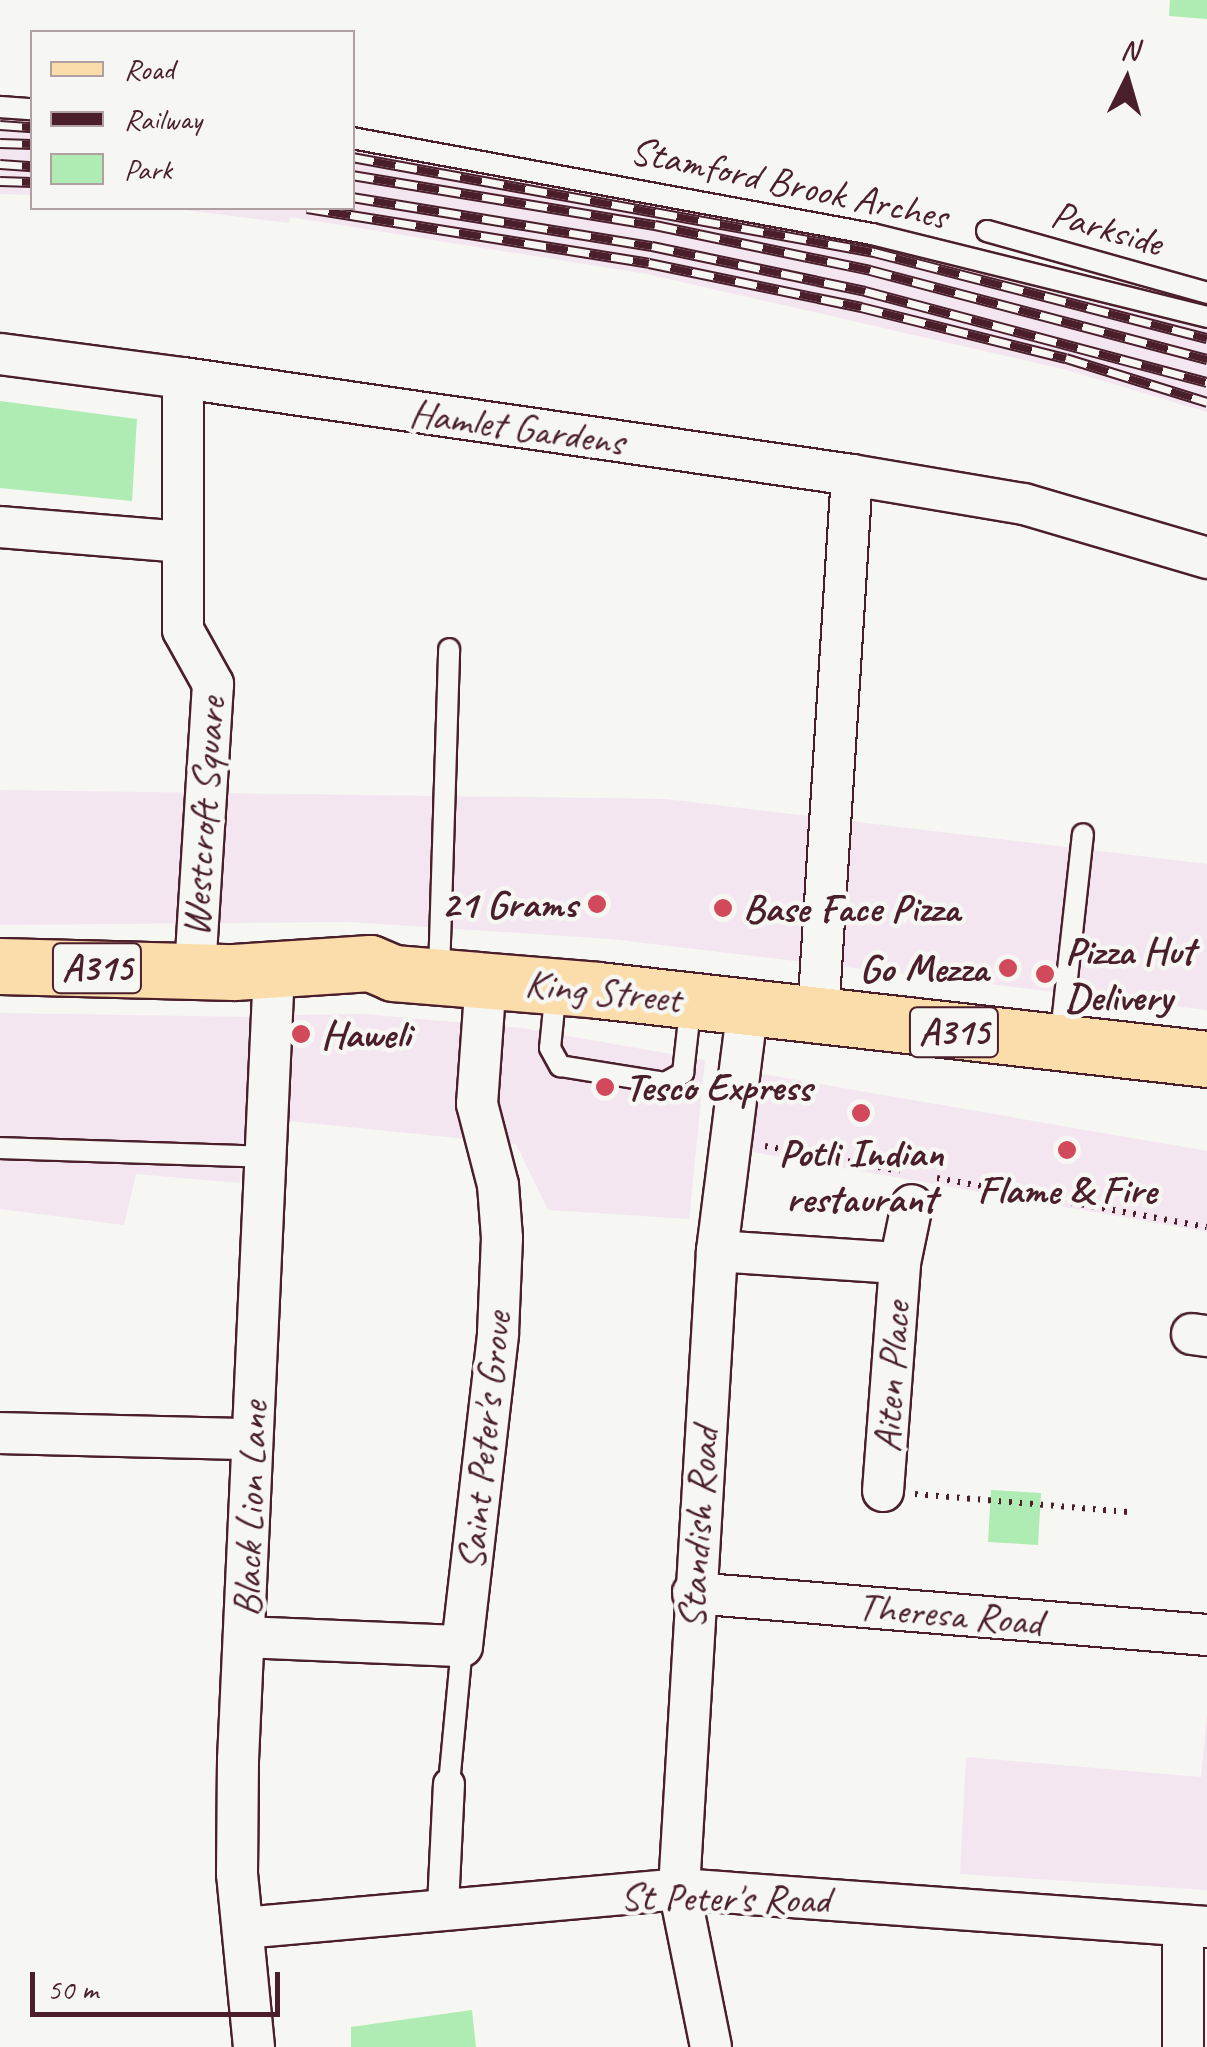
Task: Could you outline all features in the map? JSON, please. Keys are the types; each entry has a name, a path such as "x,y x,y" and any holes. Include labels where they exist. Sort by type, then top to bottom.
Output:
{"main road":[{"name":"King Street","path":"0,966 274,971 370,963 394,973 556,985 1207,1060"}],"street":[{"path":"0,354 183,378"},
{"name":"Hamlet Gardens","path":"183,378 852,475 1024,504 1207,558"},
{"name":"Westcroft Square","path":"183,378 184,642 213,684 195,971"},
{"path":"818,1016 852,475"},
{"path":"0,527 182,542"},
{"name":"Black Lion Lane","path":"254,2047 236,1874 274,971"},
{"name":"Saint Peter's Grove","path":"462,977 476,1092 498,1185 502,1238 498,1333 462,1646"},
{"name":"Standish Road","path":"711,2047 679,1889 693,1594 717,1251 748,1007"},
{"name":"Aiten Place","path":"883,1491 900,1263 920,1185"},
{"name":"Aiten Place","path":"717,1251 900,1263"},
{"path":"0,1433 252,1439"},
{"name":"Theresa Road","path":"693,1594 1207,1635"},
{"path":"245,1637 462,1646"},
{"name":"Saint Peter's Grove","path":"442,1906 449,1784"},
{"name":"St Peter's Road","path":"243,1928 442,1906 679,1889 1195,1927"},
{"path":"1184,2047 1195,1927"}],"lane":[{"path":"0,107 30,109"},
{"name":"Stamford Brook Arches","path":"355,139 872,234 1207,317"},
{"name":"Parkside","path":"987,231 1207,293"},
{"path":"449,648 462,977"},
{"path":"1059,1044 1083,834"},
{"path":"556,985 554,1058 596,1076 678,1082 691,1000"},
{"path":"0,1148 269,1157"},
{"name":"Saint Peter's Grove","path":"449,1784 462,1646"}],"path":[{"path":"729,1140 920,1185 1207,1227"},
{"path":"883,1491 1128,1512"}],"shaded area":[{"path":"0,115 30,117 30,195 0,194"},
{"path":"355,145 659,196 1083,291 1207,328 1207,412 1063,369 647,274 290,217 289,223 185,210 355,210"},
{"path":"0,790 666,799 1207,864 1207,1010 611,939 351,922 0,925"},
{"path":"0,1013 254,1017 240,1183 136,1174 124,1225 0,1209"},
{"path":"363,1014 522,1028 705,1060 689,1219 548,1210 516,1144 290,1121 293,1015"},
{"path":"762,1074 1207,1151 1207,1232 747,1151"},
{"path":"1207,1715 1207,1890 960,1874 966,1757 1201,1777"}],"green space":[{"path":"1170,0 1207,0 1207,19 1169,16"},
{"path":"0,401 137,419 132,501 0,488"},
{"path":"991,1490 1041,1493 1038,1545 988,1542"},
{"path":"472,2010 476,2047 351,2047 351,2027"}],"railway":[{"path":"0,125 30,127"},
{"path":"0,143 30,144"},
{"path":"355,158 874,252 1207,338"},
{"path":"0,164 30,166"},
{"path":"355,175 655,225 870,270 1207,359"},
{"path":"0,181 30,182"},
{"path":"355,197 652,246 865,291 1207,382"},
{"path":"319,210 649,263 861,307 1066,358 1207,402"}],"place":[{"name":"21 Grams","path":"597,904"},
{"name":"Base Face Pizza","path":"723,908"},
{"name":"Go Mezza","path":"1008,968"},
{"name":"Pizza Hut Delivery","path":"1045,974"},
{"name":"Haweli","path":"301,1034"},
{"name":"Tesco Express","path":"605,1087"},
{"name":"Potli Indian restaurant","path":"861,1113"},
{"name":"Flame & Fire","path":"1067,1150"}]}
